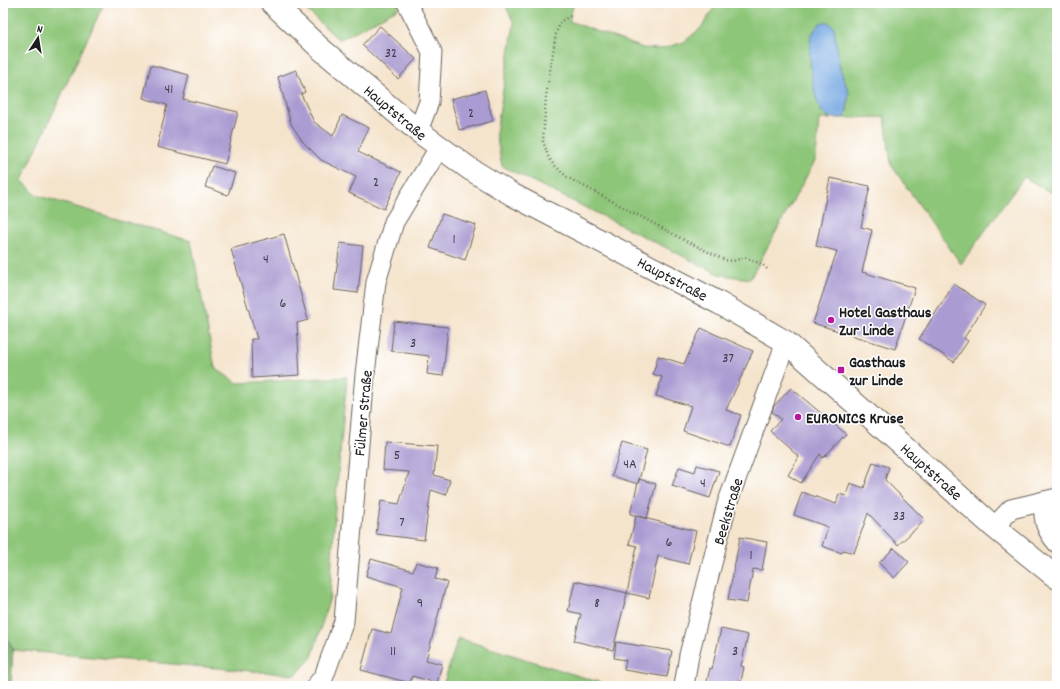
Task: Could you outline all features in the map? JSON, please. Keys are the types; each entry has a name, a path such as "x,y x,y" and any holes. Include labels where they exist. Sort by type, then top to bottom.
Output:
{"main road":[{"name":"Hauptstraße","path":"272,3 321,49 418,131 470,170 513,195 719,303 786,342 994,527 1057,578"}],"street":[{"path":"407,3 432,52 429,102 418,131"},
{"name":"Fülmer Straße","path":"316,686 324,676 344,622 365,374 376,282 394,222 439,148"},
{"name":"Beekstraße","path":"684,686 689,656 727,504 786,342"},
{"path":"994,527 1011,509 1050,500 1044,521 1048,533 1057,543"}],"path":[{"path":"570,16 561,22 556,33 546,96 543,141 548,156 553,164 567,176 688,242 725,260 733,261 745,257 763,265 767,269"}],"green space":[{"path":"3,3 104,3 22,180 36,195 191,241 215,368 237,383 347,377 335,507 330,597 312,657 296,675 13,650 3,629"},
{"path":"299,3 397,3 399,8 339,40"},
{"path":"504,3 574,3 569,21 643,48 661,49 684,42 701,28 717,3 1057,3 1057,196 1024,177 961,264 891,165 885,117 844,118 847,110 848,97 839,63 834,27 810,66 818,102 825,114 831,119 819,119 816,159 750,279 721,275 502,166 496,133 514,23"},
{"path":"3,629 13,650 11,686 3,686"},
{"path":"458,638 611,686 443,686"}],"water":[{"path":"828,22 834,27 840,68 849,93 847,110 844,118 826,116 820,109 812,77 810,64 811,36 820,23"}],"building":[{"path":"380,26 416,59 398,79 362,45"},
{"path":"151,65 189,75 183,99 238,112 225,164 157,147 167,105 143,98"},
{"path":"296,70 305,92 301,94 314,122 333,136 342,115 369,128 358,152 401,172 384,209 349,193 356,177 321,160 303,142 291,124 278,77"},
{"path":"485,90 493,121 459,130 451,99"},
{"path":"212,166 235,173 228,195 205,187"},
{"path":"830,178 870,186 861,227 872,230 862,272 915,288 895,349 813,323 837,251 816,246"},
{"path":"442,214 476,225 465,260 430,248"},
{"path":"284,234 308,320 297,323 300,375 252,378 251,339 257,339 231,249"},
{"path":"340,243 363,246 358,293 334,290"},
{"path":"954,284 985,305 964,338 968,341 954,362 919,339"},
{"path":"394,321 448,327 443,376 427,374 429,356 391,351"},
{"path":"701,328 753,351 726,410 741,415 730,447 683,431 691,406 656,396 662,377 653,374 658,356 684,364"},
{"path":"791,388 846,434 823,458 820,454 801,483 788,475 799,457 770,431 781,419 772,412 774,406"},
{"path":"385,442 437,446 434,475 450,480 446,495 431,490 424,540 376,534 381,501 399,504 409,472 383,470"},
{"path":"622,443 647,450 638,484 612,476"},
{"path":"873,462 889,467 885,480 925,520 898,545 868,513 854,553 843,550 842,553 822,546 828,527 794,515 802,492 836,504 839,494 846,496 850,483 864,488"},
{"path":"697,465 719,471 710,498 672,486 679,467 695,472"},
{"path":"639,479 656,484 647,518 630,514"},
{"path":"636,516 696,531 688,564 658,556 649,598 627,593 637,546 629,544"},
{"path":"740,537 767,542 762,570 753,569 747,603 728,600"},
{"path":"894,548 909,562 894,578 879,563"},
{"path":"371,559 413,571 416,562 438,568 435,579 447,582 426,660 442,664 437,683 412,676 410,683 361,670 372,629 391,634 403,587 366,576"},
{"path":"575,581 627,593 613,650 574,641 581,614 568,611"},
{"path":"721,629 748,635 741,666 744,667 740,686 706,686 710,668 712,669"},
{"path":"616,642 672,651 667,677 624,670 626,660 614,658"}],"place":[{"name":"Hotel Gasthaus Zur Linde","path":"831,320"},
{"name":"Gasthaus zur Linde","path":"841,370"},
{"name":"EURONICS Kruse","path":"798,417"}]}
